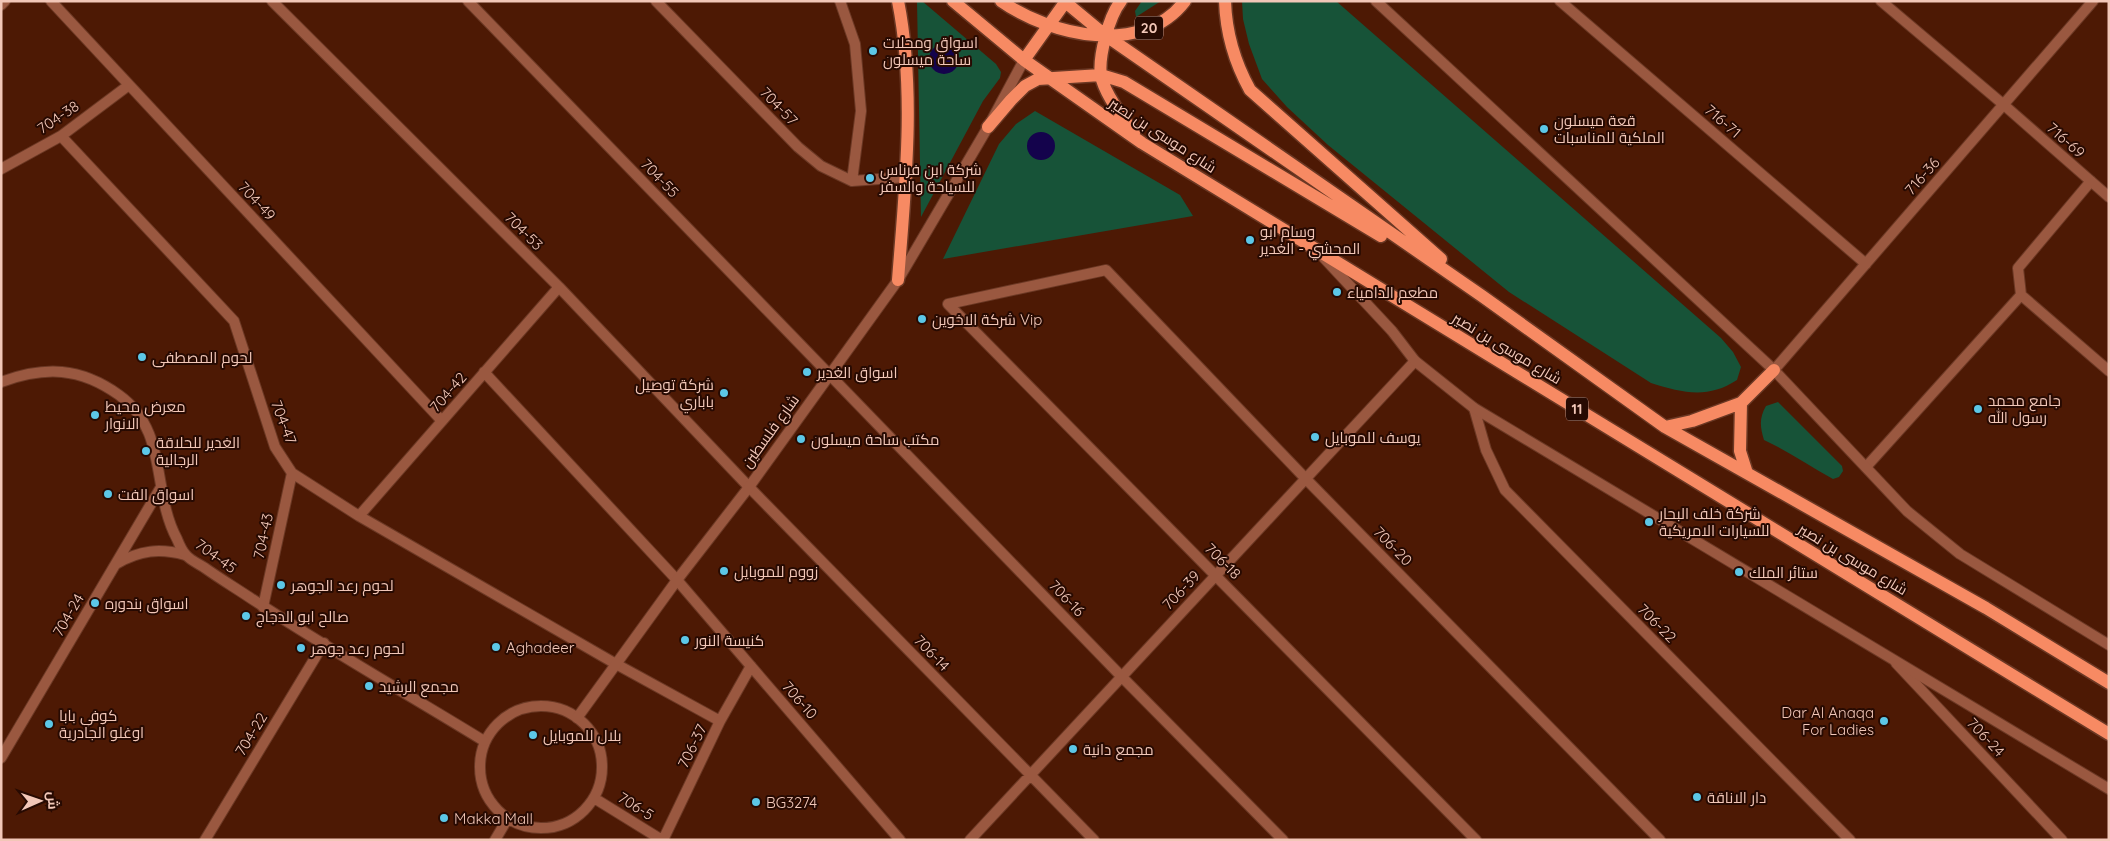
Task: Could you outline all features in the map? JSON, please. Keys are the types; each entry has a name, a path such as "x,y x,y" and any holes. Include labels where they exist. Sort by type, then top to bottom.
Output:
{"main road":[{"path":"898,1 905,63 907,114 906,177 898,280"},
{"name":"شارع موسى بن نصير","path":"953,1 1024,60 1142,143 1319,253 2109,734"},
{"path":"1001,1 1014,10 1049,26 1070,33 1105,35"},
{"path":"1121,1 1105,35 1101,76 1118,111 1142,143"},
{"name":"20","path":"1105,35 1136,33 1158,25 1178,10 1184,1"},
{"path":"1225,1 1230,35 1243,76 1250,90 1482,296"},
{"path":"1024,60 1065,2"},
{"name":"شارع موسى بن نصير","path":"1065,2 1105,35 1482,296 1665,427 1986,608 2109,683"},
{"path":"988,127 1025,86 1038,79 1101,76 1124,82 1482,296"},
{"path":"1665,427 1692,421 1740,403 1774,370"},
{"path":"1740,403 1740,451 1747,473"}],"street":[{"path":"1,5 5,1"},
{"name":"704-49","path":"51,1 442,421"},
{"name":"704-55","path":"468,1 831,375"},
{"name":"704-57","path":"656,1 798,147 821,166 852,181"},
{"path":"840,1 855,44 862,111 852,181 906,177"},
{"path":"1376,1 1774,370 1907,511 1960,554 2109,645"},
{"name":"716-71","path":"1560,1 1866,264"},
{"path":"1880,1 2004,105"},
{"name":"716-36","path":"1774,370 2093,1"},
{"name":"704-53","path":"276,3 558,287 749,487"},
{"name":"شارع فلسطين","path":"577,718 677,580 749,487 898,280 988,127 1024,60"},
{"name":"704-38","path":"1,170 61,136 129,85"},
{"name":"716-69","path":"2004,105 2109,197"},
{"name":"704-47","path":"61,136 234,321 275,447 292,472 359,516 616,664 720,721"},
{"path":"2091,181 2018,268 2021,296 2109,371"},
{"path":"1319,253 1392,331 1415,361 1474,408 1889,655 2109,789"},
{"name":"706-20","path":"948,304 1106,270 1306,478 1660,840"},
{"name":"704-42","path":"359,516 558,287"},
{"path":"1866,468 2021,296"},
{"name":"706-18","path":"948,304 1476,840"},
{"name":"706-39","path":"970,840 1415,361"},
{"name":"704-45","path":"1,382 25,374 50,371 76,374 100,382 121,397 139,416 152,438 166,513 185,555 263,607 484,741"},
{"name":"706-10","path":"484,372 677,580 900,840"},
{"name":"706-16","path":"831,375 1283,840"},
{"name":"706-22","path":"1474,408 1486,450 1505,490 1850,840"},
{"name":"704-43","path":"263,607 292,472"},
{"name":"704-24","path":"1,758 161,487"},
{"name":"706-14","path":"749,487 1094,840"},
{"path":"116,564 135,554 157,550 185,555"},
{"name":"704-22","path":"204,840 324,643"},
{"name":"706-24","path":"1889,655 2062,840"},
{"name":"706-37","path":"662,840 720,721 751,666"},
{"path":"542,704 565,709 577,718 584,723 596,739 602,759 601,779 594,798 583,811 569,821 553,827 536,828 518,824 508,818 492,804 484,790 479,774 480,757 484,741 498,722 518,709 542,704"},
{"name":"706-5","path":"594,798 662,840"},
{"path":"495,840 508,818"}],"green space":[{"path":"917,1 922,1 996,64 1001,72 1000,78 983,101 921,217"},
{"path":"1142,1 1161,1 1136,17 1135,11"},
{"path":"1242,1 1336,1 1721,338 1733,352 1741,367 1737,380 1716,390 1705,392 1685,391 1651,383 1509,292 1328,145 1287,107 1262,79 1249,44 1243,19"},
{"path":"1035,111 1180,195 1193,216 943,259 999,144 1016,124"},
{"path":"1778,402 1842,466 1843,471 1839,477 1833,479 1764,440 1761,427 1762,415 1766,406"}],"shaded area":[{"path":"944,44 954,49 959,59 954,69 944,74 934,69 929,59 934,49"},
{"path":"1041,132 1051,136 1055,146 1051,156 1041,160 1031,156 1027,146 1031,136"}],"place":[{"name":"اسواق ومحلات ساحة ميسلون","path":"873,51"},
{"name":"قعة ميسلون الملكية للمناسبات","path":"1544,129"},
{"name":"شركة ابن فرناس للسياحة والسفر","path":"870,178"},
{"name":"وسام ابو المحشي - الغدير","path":"1250,240"},
{"name":"مطعم الدامياء","path":"1337,292"},
{"name":"شركة الاخوين Vip","path":"922,319"},
{"name":"لحوم المصطفى","path":"142,357"},
{"name":"اسواق الغدير","path":"807,372"},
{"name":"شركة توصيل باباري","path":"724,393"},
{"name":"جامع محمد رسول الله","path":"1978,409"},
{"name":"معرض محيط الانوار","path":"95,415"},
{"name":"يوسف للموبايل","path":"1315,437"},
{"name":"مكتب ساحة ميسلون","path":"801,439"},
{"name":"الغدير للحلاقة الرجالية","path":"146,451"},
{"name":"اسواق الفت","path":"108,494"},
{"name":"شركة خلف البحار للسيارات الامريكية","path":"1649,522"},
{"name":"زووم للموبايل","path":"724,571"},
{"name":"ستائر الملك","path":"1739,572"},
{"name":"لحوم رعد الجوهر","path":"281,585"},
{"name":"اسواق بندوره","path":"95,603"},
{"name":"صالح ابو الدجاج","path":"246,616"},
{"name":"كنيسة النور","path":"685,640"},
{"name":"Aghadeer","path":"496,647"},
{"name":"لحوم رعد جوهر","path":"301,648"},
{"name":"مجمع الرشيد","path":"369,686"},
{"name":"Dar Al Anaqa For Ladies","path":"1884,721"},
{"name":"كوفي بابا اوغلو الجادرية","path":"49,724"},
{"name":"بلال للموبايل","path":"533,735"},
{"name":"مجمع دانية","path":"1073,749"},
{"name":"دار الاناقة","path":"1697,797"},
{"name":"BG3274","path":"756,802"},
{"name":"Makka Mall","path":"444,818"}]}
